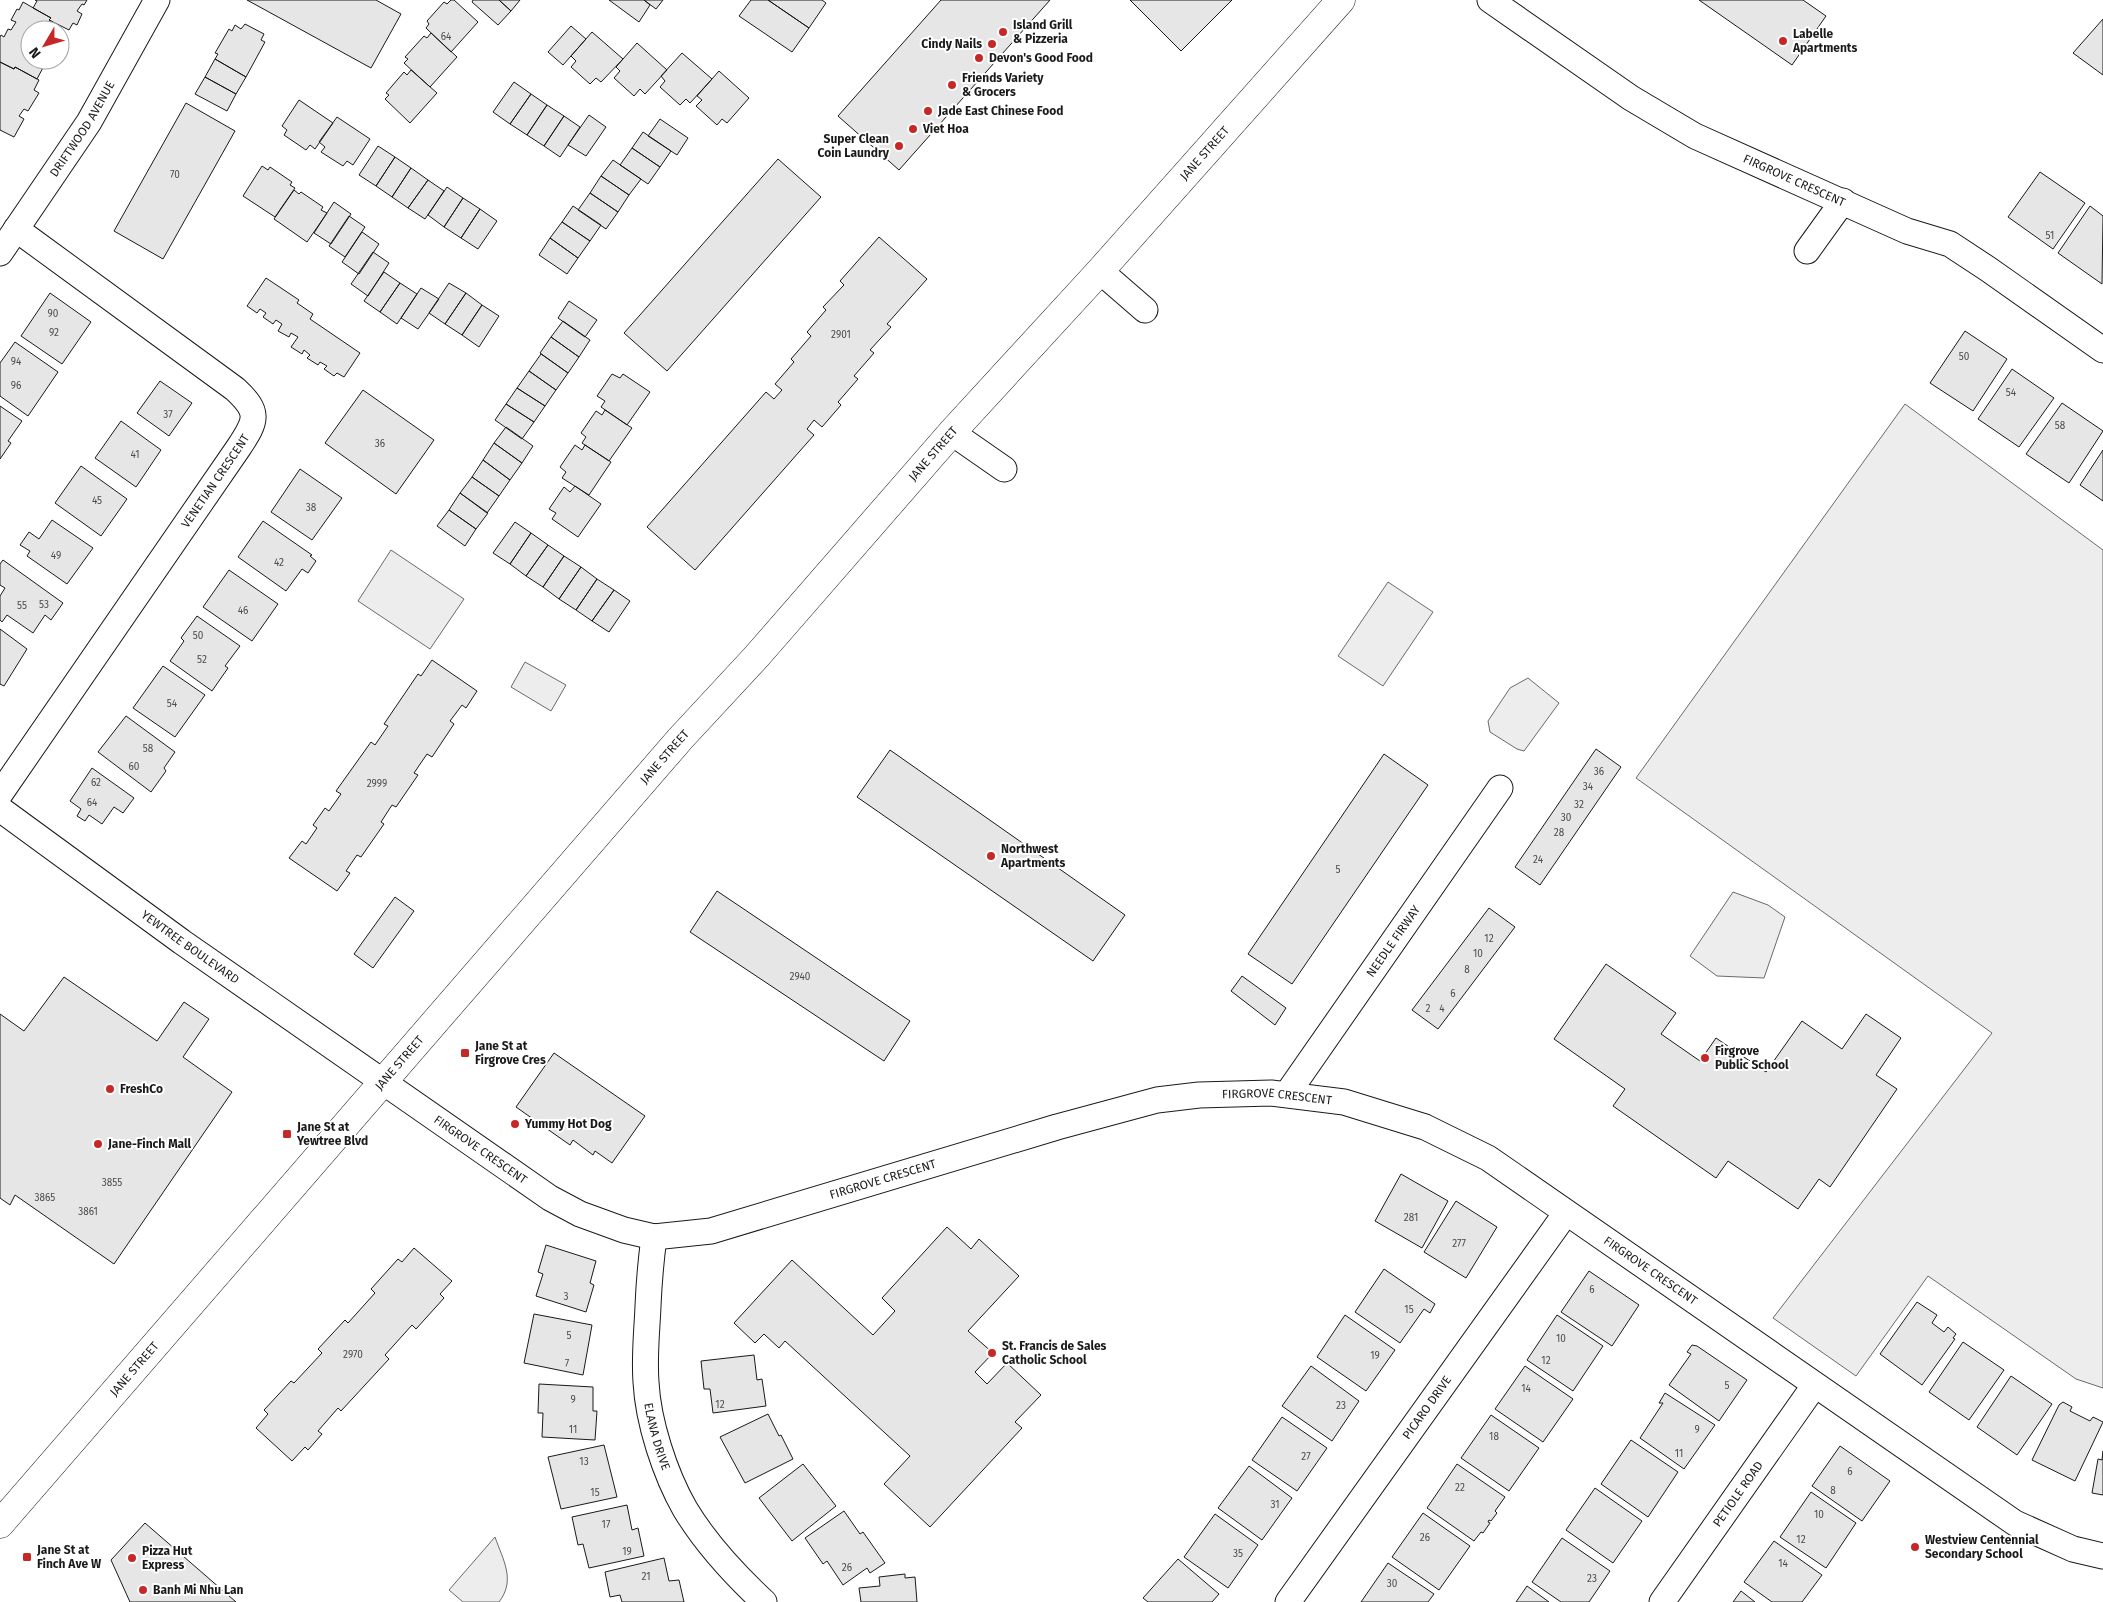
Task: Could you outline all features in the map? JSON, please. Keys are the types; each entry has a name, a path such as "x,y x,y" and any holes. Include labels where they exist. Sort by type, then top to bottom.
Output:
{"main road":[{"name":"JANE STREET","path":"0,1524 680,739 757,656 953,431 1100,271 1341,0"}],"street":[{"name":"DRIFTWOOD AVENUE","path":"0,254 89,122 157,0"},
{"name":"FIRGROVE CRESCENT","path":"1490,0 1631,98 1696,136 1907,231 1950,244 2103,350"},
{"path":"1807,251 1843,201"},
{"name":"VENETIAN CRESCENT","path":"0,794 239,446 254,420 253,410 248,400 235,389 16,229"},
{"path":"1100,271 1145,310"},
{"path":"953,431 958,437 1004,469"},
{"name":"NEEDLE FIRWAY","path":"1287,1094 1500,788"},
{"name":"YEWTREE BOULEVARD","path":"0,809 182,942 384,1081"},
{"name":"FIRGROVE CRESCENT","path":"384,1081 550,1198 580,1214 624,1230 654,1237 711,1231 1039,1132 1157,1100 1235,1093 1287,1094 1344,1102 1425,1127 1488,1158 1528,1184 1566,1213 1814,1386 2015,1523 2073,1549 2103,1556"},
{"name":"PICARO DRIVE","path":"1288,1602 1566,1213"},
{"name":"ELANA DRIVE","path":"654,1237 649,1271 645,1344 646,1384 656,1436 666,1468 685,1508 703,1536 729,1568 764,1602"},
{"name":"PETIOLE ROAD","path":"1662,1602 1814,1386"}],"shaded area":[{"path":"1905,404 2103,550 2103,1388 2076,1379 1928,1276 1856,1376 1773,1318 1992,1033 1636,778"},
{"path":"391,550 464,599 430,649 358,601"},
{"path":"1388,582 1433,612 1383,686 1338,656"},
{"path":"525,662 566,685 551,711 511,687"},
{"path":"1528,678 1559,703 1524,751 1517,749 1490,732 1488,721 1510,688"},
{"path":"1733,892 1768,905 1785,917 1764,978 1717,976 1690,956"},
{"path":"495,1537 506,1570 507,1586 504,1594 499,1602 463,1602 449,1590"}],"building":[{"path":"35,0 87,0 77,11 82,14 77,25 73,23 70,28 70,20 49,20 51,18 33,8 37,1"},
{"path":"247,0 376,0 401,14 371,68"},
{"path":"454,0 478,22 451,52 426,28 429,24 427,21 444,2 447,4"},
{"path":"473,0 499,0 511,11 498,25 472,2"},
{"path":"499,0 520,0 511,11"},
{"path":"609,0 644,0 650,5 639,22"},
{"path":"644,0 663,0 656,9"},
{"path":"751,0 768,0 809,28 792,52 739,16"},
{"path":"768,0 822,0 826,3 809,28"},
{"path":"941,0 1050,0 899,170 838,116"},
{"path":"1130,0 1232,0 1181,51"},
{"name":"Labelle Apartments","path":"1699,0 1803,0 1826,16 1792,65"},
{"path":"23,2 51,18 49,20 20,20 20,70 0,62 0,37 1,35 4,37 8,29 11,30 16,22 11,20 17,9 19,10"},
{"path":"2103,19 2103,75 2073,53"},
{"path":"245,24 264,34 261,40 265,42 246,77 215,59 218,54 215,53 229,29 232,31 235,25 241,29"},
{"path":"571,26 586,39 563,65 548,52"},
{"path":"592,32 623,59 601,82 596,78 590,84 571,67 576,61 571,56"},
{"path":"431,33 457,57 430,87 404,63 408,59 405,57 424,36 427,38"},
{"path":"637,43 667,70 645,94 640,89 634,96 614,78 620,71 616,67"},
{"path":"682,53 712,79 690,103 686,99 680,105 660,87 665,81 661,76"},
{"path":"215,59 246,77 236,94 205,77"},
{"path":"0,62 14,69 15,67 39,80 34,90 39,93 28,111 24,109 19,116 24,119 14,137 0,130"},
{"path":"20,70 42,70 37,79"},
{"path":"411,70 437,93 410,123 385,99 389,95 386,93 404,72 407,75"},
{"path":"719,71 749,98 727,123 722,119 717,125 696,106 702,100 697,96"},
{"path":"205,77 236,94 227,111 195,94"},
{"path":"514,82 531,94 510,124 493,112"},
{"path":"531,94 547,105 527,135 510,124"},
{"path":"299,100 333,123 315,149 310,145 306,150 284,135 287,130 282,126"},
{"path":"186,103 235,131 163,259 114,231"},
{"path":"547,105 564,116 544,146 527,135"},
{"path":"589,115 606,127 586,156 568,145"},
{"path":"564,116 580,127 560,157 544,146"},
{"path":"337,117 370,139 353,165 347,161 343,166 321,152 325,147 319,142"},
{"path":"660,119 688,138 677,155 648,136"},
{"path":"643,132 671,151 660,167 632,148"},
{"path":"378,146 395,157 376,186 359,175"},
{"path":"632,148 660,167 648,184 620,165"},
{"path":"395,157 411,168 392,197 376,186"},
{"path":"778,159 821,197 667,371 624,333"},
{"path":"613,160 641,179 629,195 601,176"},
{"path":"262,166 268,170 270,167 292,182 290,185 295,188 275,217 243,196"},
{"path":"411,168 428,180 408,208 392,197"},
{"path":"2040,172 2085,203 2053,249 2008,217"},
{"path":"601,176 629,195 618,212 590,193"},
{"path":"428,180 444,191 425,219 408,208"},
{"path":"447,187 463,198 444,227 428,215"},
{"path":"294,190 299,194 301,192 323,207 321,210 327,213 307,242 274,219"},
{"path":"590,193 618,212 606,229 578,210"},
{"path":"463,198 480,209 461,238 444,227"},
{"path":"334,202 351,214 331,244 314,233"},
{"path":"573,206 601,225 590,241 562,222"},
{"path":"2090,206 2103,216 2102,284 2058,253"},
{"path":"480,209 497,221 478,249 461,238"},
{"path":"349,216 365,227 345,257 329,246"},
{"path":"562,222 590,241 578,258 550,238"},
{"path":"362,232 379,244 359,274 342,262"},
{"path":"879,237 927,279 887,324 891,327 870,350 874,353 854,376 858,379 838,402 841,405 822,427 814,420 807,429 814,435 695,570 647,527 766,392 774,399 782,390 775,384 794,362 791,359 811,336 807,332 826,310 823,307 844,285 840,281"},
{"path":"550,238 578,258 567,274 539,255"},
{"path":"373,252 389,263 368,296 351,284"},
{"path":"384,272 400,283 380,312 364,301"},
{"path":"266,278 299,300 297,303 313,314 310,319 360,353 344,377 337,373 334,376 324,369 327,366 320,362 318,365 307,358 310,355 304,350 302,354 291,347 298,337 291,333 289,337 278,331 282,324 276,320 273,324 263,317 266,313 260,309 257,313 247,306"},
{"path":"400,283 417,294 397,324 380,312"},
{"path":"449,283 466,293 445,324 429,313"},
{"path":"421,288 439,299 418,329 401,318"},
{"path":"50,293 91,322 62,364 21,336"},
{"path":"466,293 482,305 462,335 445,324"},
{"path":"569,301 597,320 585,337 558,318"},
{"path":"482,305 499,316 479,347 462,335"},
{"path":"563,321 590,340 579,357 551,337"},
{"path":"1965,331 2007,359 1973,411 1930,383"},
{"path":"551,337 579,357 568,373 540,353"},
{"path":"15,342 58,372 28,416 0,396 0,363"},
{"path":"541,354 568,373 556,390 529,371"},
{"path":"2012,369 2054,398 2019,447 1978,419"},
{"path":"529,371 556,390 545,406 517,388"},
{"path":"612,374 620,378 623,374 650,392 627,425 601,407 605,401 597,396"},
{"path":"160,381 192,403 169,436 137,413"},
{"path":"517,388 545,406 534,422 506,404"},
{"path":"363,390 434,440 396,494 325,443"},
{"path":"2062,403 2103,431 2069,483 2026,454"},
{"path":"506,404 534,422 522,439 495,420"},
{"path":"0,406 22,421 8,441 11,443 0,459"},
{"path":"605,410 632,428 609,461 582,443 586,437 581,433 596,411 602,415"},
{"path":"121,421 161,450 136,487 95,458"},
{"path":"506,427 533,446 522,463 494,443"},
{"path":"494,443 522,463 510,480 483,460"},
{"path":"575,445 582,450 585,445 611,462 589,495 562,478 566,472 560,467"},
{"path":"2103,450 2103,501 2080,485"},
{"path":"483,460 510,480 499,496 472,477"},
{"path":"81,466 127,499 101,536 55,503"},
{"path":"300,469 342,498 312,540 271,512"},
{"path":"472,477 499,496 487,513 460,493"},
{"path":"575,486 601,504 578,537 552,519 556,513 549,509 564,487 570,492"},
{"path":"460,493 488,513 476,529 449,510"},
{"path":"449,510 476,529 465,546 437,526"},
{"path":"52,520 93,548 67,584 27,556 30,551 20,545 29,532 39,539"},
{"path":"263,521 312,555 310,556 316,561 308,573 302,569 286,591 238,557"},
{"path":"515,522 531,533 510,564 493,553"},
{"path":"531,533 548,545 526,576 510,564"},
{"path":"548,545 564,556 543,587 526,576"},
{"path":"564,556 581,567 559,599 543,587"},
{"path":"3,560 63,603 51,620 45,615 33,633 7,615 2,622 0,620 0,596 5,588 0,585 0,564"},
{"path":"581,567 597,579 576,610 559,599"},
{"path":"229,570 278,604 252,641 203,607"},
{"path":"597,579 614,590 592,621 576,610"},
{"path":"614,590 630,601 609,632 592,621"},
{"path":"197,616 240,646 225,666 228,668 212,691 170,661 184,641 181,638"},
{"path":"0,629 27,649 4,686 0,684"},
{"path":"432,660 477,691 466,708 462,705 450,721 454,724 432,757 427,754 414,773 418,775 396,807 392,805 381,822 384,824 361,857 357,855 346,871 350,873 337,891 289,858 302,841 306,844 317,828 313,825 325,808 329,811 341,794 336,791 371,742 375,745 388,726 384,724 418,674 421,676"},
{"path":"163,666 205,695 175,737 133,708"},
{"path":"126,716 175,752 164,768 166,771 151,792 98,752"},
{"path":"1596,749 1621,767 1540,885 1515,867"},
{"name":"Northwest Apartments","path":"890,750 1125,915 1093,961 857,797"},
{"path":"1384,754 1428,785 1292,984 1248,954"},
{"path":"92,768 134,798 123,813 114,807 102,824 89,815 85,821 77,816 81,809 70,801"},
{"path":"717,891 910,1021 884,1061 690,932"},
{"path":"395,897 414,911 373,968 354,954"},
{"path":"1489,908 1515,927 1438,1029 1412,1010"},
{"path":"1606,964 1676,1013 1661,1034 1700,1061 1716,1038 1766,1072 1802,1021 1842,1049 1866,1014 1901,1038 1876,1075 1897,1089 1830,1187 1819,1179 1798,1209 1728,1161 1716,1178 1613,1106 1625,1089 1554,1039"},
{"path":"1242,976 1286,1008 1275,1025 1231,991"},
{"name":"Jane-Finch Mall","path":"64,977 157,1041 184,1002 209,1019 183,1057 232,1092 114,1264 15,1195 10,1205 0,1198 0,1014 24,1031"},
{"path":"554,1053 645,1116 612,1163 595,1151 593,1155 573,1140 570,1145 516,1107"},
{"path":"1401,1174 1448,1201 1422,1248 1375,1221"},
{"path":"1456,1201 1497,1227 1466,1278 1424,1252"},
{"path":"947,1227 971,1249 979,1239 1019,1276 968,1331 993,1353 975,1372 987,1384 1007,1363 1041,1395 1015,1422 1022,1428 930,1527 884,1484 910,1456 785,1341 779,1348 764,1334 755,1343 734,1323 792,1260 873,1335 895,1311 882,1298"},
{"path":"546,1245 596,1261 590,1283 594,1285 586,1312 536,1296 543,1274 538,1272"},
{"path":"414,1248 452,1281 440,1294 444,1298 416,1329 412,1325 385,1355 389,1359 341,1411 338,1408 318,1431 322,1434 308,1450 305,1447 292,1461 256,1428 268,1414 264,1410 291,1381 294,1383 322,1353 318,1349 345,1320 348,1323 375,1293 371,1289 398,1259 402,1262"},
{"path":"1384,1269 1435,1304 1430,1313 1424,1309 1400,1343 1355,1312"},
{"path":"1589,1271 1639,1305 1612,1346 1561,1312"},
{"path":"1917,1302 1937,1315 1932,1323 1944,1332 1948,1327 1956,1334 1953,1338 1955,1339 1922,1385 1880,1354"},
{"path":"534,1314 592,1325 583,1375 524,1363"},
{"path":"1345,1315 1395,1350 1366,1391 1317,1357"},
{"path":"1557,1315 1603,1346 1573,1391 1527,1360"},
{"path":"1963,1342 2004,1370 1969,1420 1929,1392"},
{"path":"1692,1345 1697,1346 1747,1380 1719,1421 1669,1385 1691,1354 1687,1352"},
{"path":"754,1355 757,1380 762,1379 766,1406 713,1413 710,1389 704,1389 701,1361"},
{"path":"1311,1366 1359,1401 1332,1441 1282,1406"},
{"path":"1525,1366 1573,1399 1543,1442 1495,1409"},
{"path":"2011,1376 2052,1404 2017,1455 1977,1427"},
{"path":"539,1384 593,1387 593,1411 597,1411 595,1440 542,1437 543,1413 538,1413"},
{"path":"1665,1393 1715,1425 1684,1469 1640,1438 1663,1403 1659,1403"},
{"path":"2063,1402 2072,1407 2070,1411 2090,1421 2093,1417 2103,1422 2075,1481 2032,1460 2059,1405"},
{"path":"768,1414 793,1459 745,1483 720,1437"},
{"path":"1491,1415 1539,1448 1509,1491 1461,1458"},
{"path":"1282,1417 1327,1448 1297,1491 1252,1460"},
{"path":"1631,1440 1678,1472 1648,1517 1601,1484"},
{"path":"604,1445 617,1497 561,1509 548,1457"},
{"path":"1840,1446 1890,1481 1862,1521 1812,1486"},
{"path":"2103,1451 2103,1495 2092,1493 2098,1459 2102,1460"},
{"path":"803,1464 836,1506 792,1541 759,1498"},
{"path":"1457,1464 1505,1497 1495,1511 1497,1513 1491,1521 1489,1520 1488,1522 1490,1523 1483,1533 1481,1532 1474,1541 1427,1508"},
{"path":"1249,1466 1292,1498 1262,1540 1218,1508"},
{"path":"1595,1488 1642,1521 1613,1563 1566,1530"},
{"path":"1811,1492 1856,1523 1826,1568 1780,1537"},
{"path":"627,1505 632,1530 638,1528 644,1556 589,1568 583,1544 578,1545 572,1517"},
{"path":"844,1511 860,1534 863,1532 885,1563 870,1573 867,1568 843,1585 827,1561 823,1564 805,1538"},
{"path":"1423,1513 1470,1546 1439,1590 1392,1557"},
{"path":"1215,1514 1258,1545 1228,1588 1184,1557"},
{"path":"145,1523 236,1602 130,1602 111,1560"},
{"path":"1562,1538 1610,1571 1589,1602 1561,1602 1532,1582"},
{"path":"1774,1541 1822,1575 1802,1602 1772,1602 1744,1582"},
{"path":"664,1558 669,1581 679,1580 684,1602 622,1602 620,1595 610,1597 605,1572"},
{"path":"1178,1559 1219,1594 1212,1602 1148,1602 1143,1598"},
{"path":"1388,1563 1434,1594 1428,1602 1361,1602"},
{"path":"905,1574 905,1578 915,1577 917,1602 861,1602 859,1588 880,1586 879,1577"},
{"path":"1527,1586 1549,1602 1516,1602"},
{"path":"1741,1591 1755,1602 1733,1602"}],"place":[{"name":"Island Grill & Pizzeria","path":"1003,32"},
{"name":"Labelle Apartments","path":"1783,41"},
{"name":"Cindy Nails","path":"992,44"},
{"name":"Devon's Good Food","path":"979,58"},
{"name":"Friends Variety & Grocers","path":"952,85"},
{"name":"Jade East Chinese Food","path":"928,111"},
{"name":"Viet Hoa","path":"913,129"},
{"name":"Super Clean Coin Laundry","path":"899,146"},
{"name":"Northwest Apartments","path":"991,856"},
{"name":"Jane St at Firgrove Cres","path":"465,1053"},
{"name":"Firgrove Public School","path":"1705,1058"},
{"name":"FreshCo","path":"110,1089"},
{"name":"Yummy Hot Dog","path":"515,1124"},
{"name":"Jane St at Yewtree Blvd","path":"287,1134"},
{"name":"Jane-Finch Mall","path":"98,1144"},
{"name":"St. Francis de Sales Catholic School","path":"992,1353"},
{"name":"Westview Centennial Secondary School","path":"1915,1547"},
{"name":"Jane St at Finch Ave W","path":"27,1557"},
{"name":"Pizza Hut Express","path":"132,1558"},
{"name":"Banh Mi Nhu Lan","path":"143,1590"}]}
